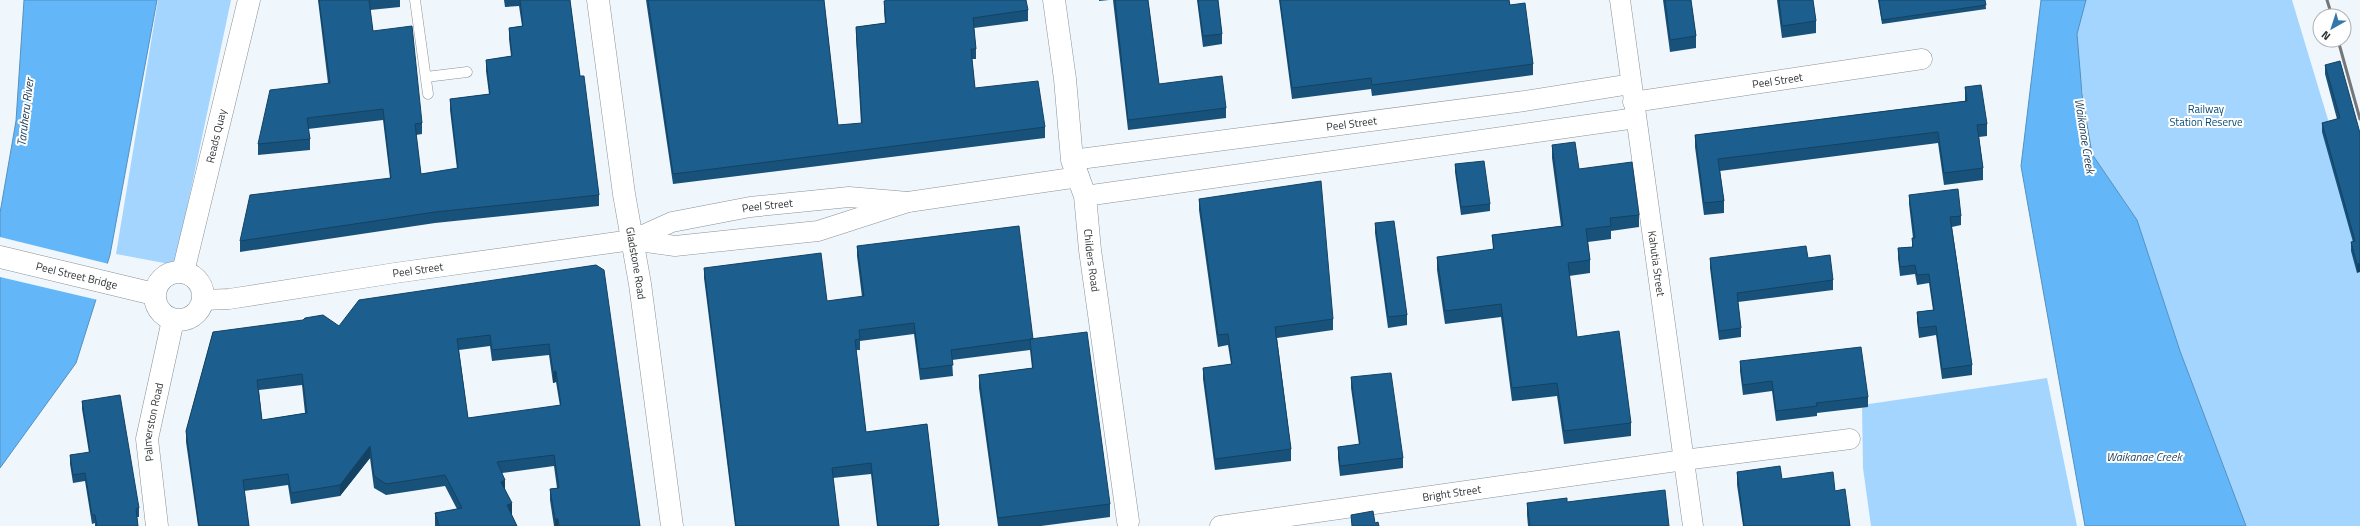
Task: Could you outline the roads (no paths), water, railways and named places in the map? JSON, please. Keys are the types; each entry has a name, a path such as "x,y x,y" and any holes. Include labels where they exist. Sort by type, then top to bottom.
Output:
{"street":[{"name":"Reads Quay","path":"183,272 249,0"},
{"name":"Gladstone Road","path":"598,0 632,240 640,284 672,526"},
{"name":"Childers Road","path":"1054,0 1129,524"},
{"name":"Kahutia Street","path":"1620,0 1693,526"},
{"name":"Peel Street","path":"203,300 229,299 395,273 632,240 675,246 818,231 908,202 1633,101 1922,59"},
{"name":"Peel Street","path":"1079,178 1525,102 1633,101"},
{"name":"Peel Street","path":"632,240 672,222 750,207 849,197 908,202"},
{"name":"Peel Street Bridge","path":"0,257 147,292"},
{"path":"183,272 196,279 201,285 203,300 196,314 181,321 173,320 161,313 147,292 156,286 167,274 183,272"},
{"name":"Palmerston Road","path":"157,526 147,439 173,320"},
{"name":"Bright Street","path":"1220,526 1684,460 1850,439"}],"lane":[{"path":"415,0 428,94"},
{"path":"426,77 467,72"}],"water":[{"name":"Taruheru River","path":"24,0 157,0 110,255 76,363 0,468 0,213 16,121"},
{"name":"Waikanae Creek","path":"2041,0 2086,0 2077,34 2082,94 2092,154 2137,220 2180,351 2246,526 2085,526 2021,166"}],"railway":[{"path":"2327,0 2330,8"},
{"path":"2340,48 2360,119"}],"park label":[{"name":"Railway Station Reserve","path":"2206,115"}]}
